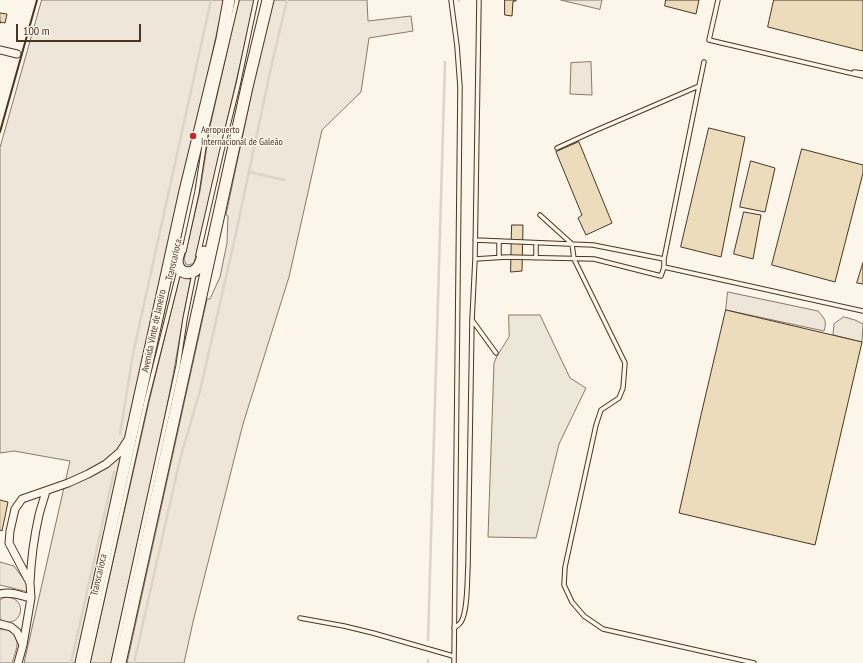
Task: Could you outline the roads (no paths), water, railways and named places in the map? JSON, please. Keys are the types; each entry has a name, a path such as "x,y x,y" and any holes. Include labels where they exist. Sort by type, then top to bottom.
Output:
{"street":[{"name":"Avenida Vinte de Janeiro","path":"81,663 186,191 222,39 229,0"},
{"path":"247,88 261,0"},
{"path":"120,663 247,88 268,0"},
{"path":"0,50 17,54"},
{"path":"186,191 184,229 177,261 181,264 184,272 187,273 200,264 207,238 223,199"},
{"path":"30,583 9,543 15,509 22,499 68,483 106,464 120,452 132,432"},
{"path":"18,663 23,645 31,598 31,562 34,538 46,491"},
{"path":"2,593 15,593 31,598"},
{"path":"1,625 12,627 18,632 23,645"}],"lane":[{"name":"Transcarioca","path":"184,253 198,192 207,127 237,0"},
{"path":"198,256 238,85 256,0"},
{"path":"451,0 458,46 460,87 454,663"},
{"path":"454,628 460,624 464,614 468,566 479,0"},
{"path":"718,0 709,40 863,76"},
{"path":"475,259 594,259 661,276 704,62"},
{"path":"846,72 863,73"},
{"path":"557,148 700,86"},
{"path":"540,215 572,244 574,259 625,363 623,388 619,398 601,410 596,425 565,567 564,585 572,602 584,616 603,629 754,663"},
{"path":"475,240 593,245 664,259"},
{"path":"499,241 500,258"},
{"path":"536,243 536,258"},
{"name":"Transcarioca","path":"88,663 146,402 181,264"},
{"path":"664,267 863,311"},
{"path":"113,663 178,366 195,268"},
{"path":"472,320 496,353"},
{"path":"300,618 373,633 453,656"}],"waterway":[{"path":"120,434 133,354 211,0"},
{"path":"134,663 180,459 200,391 287,0"},
{"path":"428,640 445,62"},
{"path":"249,172 284,180"},
{"path":"71,663 114,472"}],"place":[{"name":"Aeropuerto Internacional de Galeão","path":"193,136"}]}
